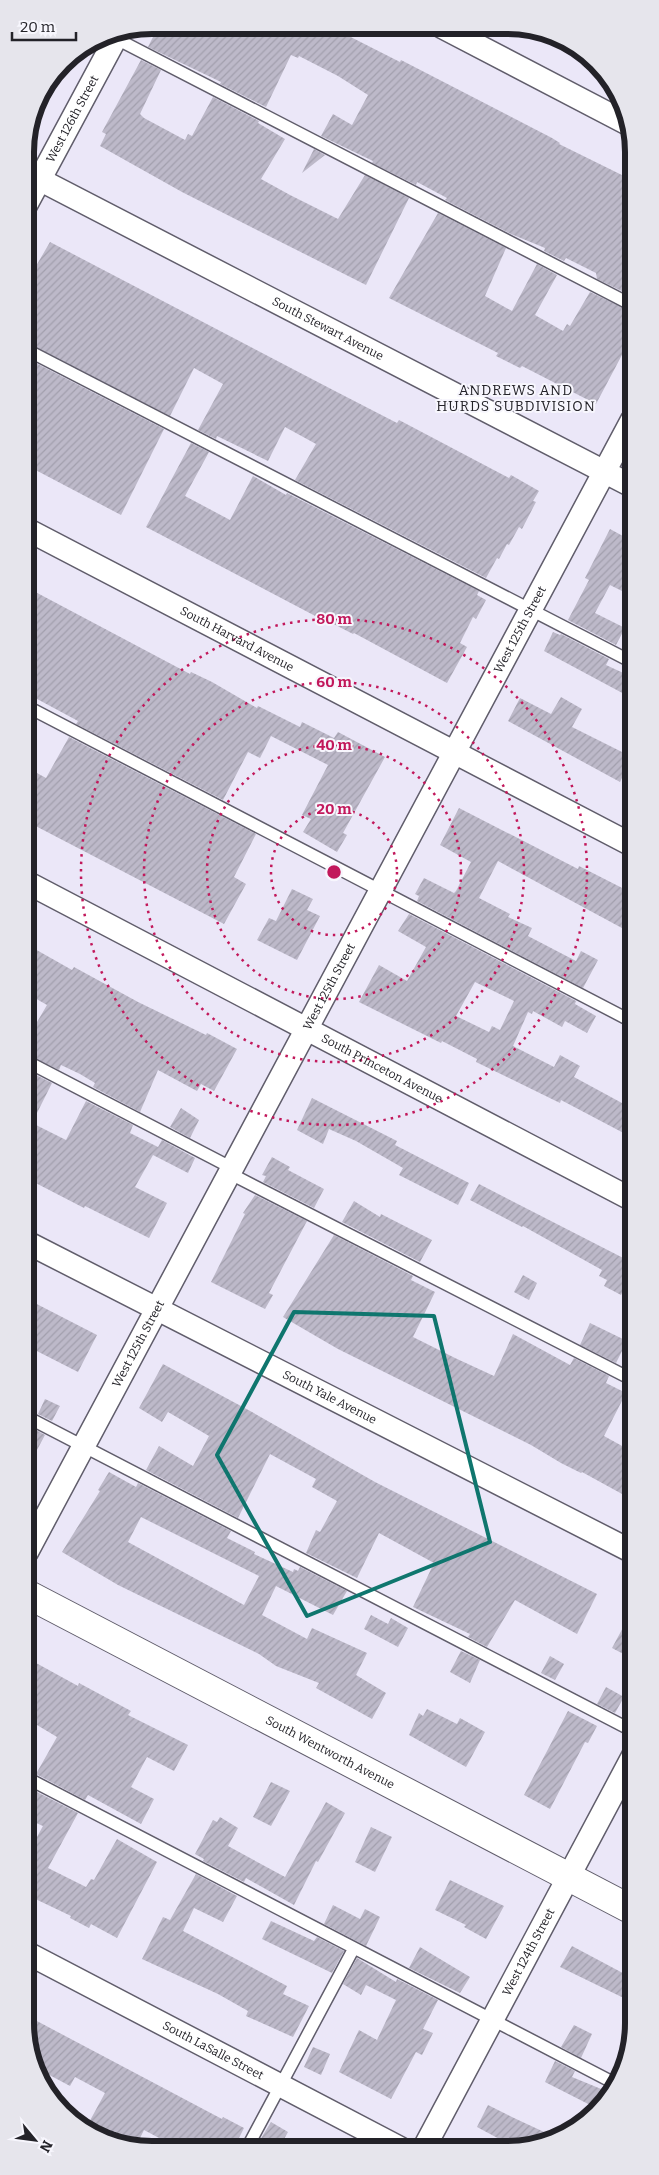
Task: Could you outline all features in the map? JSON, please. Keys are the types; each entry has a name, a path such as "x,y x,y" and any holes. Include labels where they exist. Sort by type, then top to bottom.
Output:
{"street":[{"path":"474,34 619,113"},
{"name":"West 126th Street","path":"34,174 109,42"},
{"name":"South Stewart Avenue","path":"34,177 625,482"},
{"name":"West 125th Street","path":"34,1539 625,433"},
{"name":"South Harvard Avenue","path":"34,533 625,841"},
{"name":"South Princeton Avenue","path":"34,886 625,1196"},
{"name":"South Yale Avenue","path":"34,1246 625,1548"},
{"name":"South Wentworth Avenue","path":"34,1598 625,1906"},
{"name":"West 124th Street","path":"428,2141 625,1771"},
{"name":"South LaSalle Street","path":"34,1957 387,2141"}],"lane":[{"path":"121,38 625,301"},
{"path":"34,353 625,658"},
{"path":"34,710 625,1018"},
{"path":"34,1065 625,1376"},
{"path":"34,1421 625,1727"},
{"path":"34,1782 610,2081"},
{"path":"251,2141 354,1948"}],"highlighted area":[{"path":"294,1312 434,1316 490,1542 307,1616 217,1455"}],"building":[{"path":"154,34 345,34 400,62 401,60 552,138 559,144 625,177 625,293 597,279 596,273 566,258 564,261 544,251 545,248 511,234 445,200 447,198 417,182 416,185 372,163 373,161 321,136 333,114 352,125 368,95 338,76 299,56 298,58 291,55 266,107 220,84 221,82 148,47"},
{"path":"141,60 161,70 140,114 144,118 185,140 188,134 192,136 213,97 259,121 258,123 285,139 261,179 290,195 338,219 365,175 409,198 366,285 182,192 100,146 106,134 102,132"},
{"path":"314,149 325,155 302,173"},
{"path":"438,213 506,248 485,296 512,311 537,264 557,275 535,315 563,331 567,324 570,326 590,292 625,309 625,349 596,404 522,366 520,368 496,356 498,353 389,298"},
{"path":"50,242 397,423 399,420 509,478 511,475 539,491 533,501 536,502 522,529 519,527 509,545 507,544 499,559 497,558 486,578 295,480 316,444 285,427 268,461 217,436 216,439 198,430 223,384 194,368 170,416 34,347 34,270"},
{"path":"34,362 164,429 121,515 34,469"},
{"path":"191,443 209,452 185,496 230,520 253,476 286,495 287,493 479,591 477,595 486,600 476,619 473,617 460,643 467,647 447,683 354,633 321,619 146,527"},
{"path":"610,529 625,537 625,592 610,585 595,613 625,628 616,645 568,620 589,580 585,578"},
{"path":"34,591 190,674 191,672 212,682 257,708 258,706 300,727 302,722 334,738 338,732 385,757 343,833 347,835 337,852 303,832 311,819 302,815 328,765 271,736 260,758 248,752 223,800 76,724 78,721 34,697"},
{"path":"553,632 561,634 609,659 606,665 625,674 625,694 544,651"},
{"path":"561,697 582,709 572,727 625,754 625,772 620,782 508,721 520,698 551,714"},
{"path":"69,737 256,834 234,877 246,884 224,924 34,825 34,771 46,778"},
{"path":"459,808 578,869 579,866 625,889 625,930 498,861 479,898 510,914 508,917 532,928 528,936 576,961 581,951 598,960 583,988 417,901 419,896 415,894 424,878 454,893 471,862 440,845"},
{"path":"292,889 313,899 307,910 320,916 297,960 257,940 269,918 276,921"},
{"path":"409,914 576,1001 575,1004 596,1016 587,1033 565,1021 562,1027 533,1011 532,1014 528,1012 513,1046 554,1067 560,1055 580,1066 574,1077 625,1105 625,1134 561,1100 560,1103 476,1062 477,1059 442,1041 441,1043 359,1002 379,965 407,981 426,947 398,931","holes":["475,982 514,1001 500,1030 492,1026 489,1032 456,1016"]},
{"path":"34,949 72,970 74,967 138,1002 206,1035 207,1033 237,1049 214,1091 201,1084 197,1091 158,1070 140,1112 93,1087 95,1083 80,1074 61,1065 59,1070 34,1058 34,1027 47,1005 34,998"},
{"path":"34,1074 52,1083 34,1119"},
{"path":"312,1098 397,1141 395,1145 469,1183 458,1205 399,1175 403,1168 356,1141 329,1129 323,1144 297,1130"},
{"path":"86,1101 133,1125 130,1133 158,1147 162,1140 195,1158 188,1173 153,1155 135,1187 167,1203 149,1238 85,1206 84,1208 34,1182 34,1124 66,1140"},
{"path":"181,1108 199,1120 190,1138 170,1127"},
{"path":"272,1157 290,1167 288,1170 324,1189 314,1208 263,1182 266,1176 262,1175"},
{"path":"479,1184 625,1259 625,1287 621,1295 604,1286 607,1280 599,1276 602,1270 523,1226 470,1200"},
{"path":"255,1195 307,1221 269,1293 273,1295 265,1309 211,1282 245,1214 243,1213"},
{"path":"354,1201 380,1217 381,1214 432,1240 420,1262 342,1222"},
{"path":"334,1235 413,1276 411,1280 435,1292 413,1337 494,1376 513,1334 570,1365 574,1358 609,1376 606,1383 625,1392 604,1436 625,1448 625,1496 582,1472 561,1463 531,1445 338,1349 283,1317"},
{"path":"523,1275 537,1283 529,1300 514,1292"},
{"path":"34,1303 97,1335 78,1372 34,1350"},
{"path":"590,1323 625,1340 625,1345 616,1363 580,1345"},
{"path":"163,1364 375,1482 597,1594 577,1634 515,1600 487,1647 468,1637 470,1634 413,1607 434,1563 379,1533 357,1578 306,1553 316,1530 320,1532 337,1501 312,1487 316,1479 270,1454 238,1518 146,1470 159,1446 193,1466 209,1436 168,1412 162,1422 139,1408"},
{"path":"45,1399 60,1406 52,1421 38,1414"},
{"path":"34,1429 45,1435 37,1450 34,1448"},
{"path":"109,1472 136,1487 138,1483 231,1531 227,1538 255,1552 254,1554 293,1572 294,1569 298,1571 300,1567 347,1591 333,1615 276,1586 262,1615 307,1639 312,1628 367,1653 356,1675 386,1693 372,1719 316,1688 319,1683 276,1666 259,1654 118,1585 62,1552 100,1491 98,1490","holes":["141,1517 259,1576 244,1605 128,1542"]},
{"path":"371,1615 388,1624 391,1618 408,1628 398,1647 364,1629"},
{"path":"625,1624 625,1655 612,1648"},
{"path":"461,1651 480,1660 470,1683 450,1672"},
{"path":"550,1656 564,1664 555,1680 541,1673"},
{"path":"34,1662 78,1686 79,1683 131,1711 128,1715 188,1745 174,1771 147,1757 131,1787 154,1799 141,1824 88,1795 85,1800 36,1774 57,1737 34,1723"},
{"path":"606,1687 624,1697 615,1713 597,1704"},
{"path":"427,1709 457,1724 460,1718 485,1732 466,1767 409,1735 419,1713 423,1716"},
{"path":"568,1711 597,1726 588,1743 585,1742 550,1809 524,1795"},
{"path":"271,1782 290,1791 271,1826 253,1817"},
{"path":"34,1791 78,1813 48,1868 86,1887 91,1879 94,1880 117,1839 157,1862 117,1938 91,1924 89,1928 70,1918 71,1916 34,1898 34,1842 43,1826 34,1822"},
{"path":"326,1802 345,1813 318,1862 316,1861 294,1905 246,1878 244,1882 203,1861 204,1859 195,1854 213,1820 217,1822 220,1817 238,1828 228,1846 285,1877"},
{"path":"371,1827 392,1837 375,1872 355,1862"},
{"path":"196,1874 237,1896 223,1922 194,1908 183,1931 287,1986 283,1994 309,2006 293,2037 246,2016 248,2011 218,1994 142,1959 163,1917 170,1920"},
{"path":"450,1880 504,1906 486,1939 464,1927 466,1925 435,1910"},
{"path":"333,1905 360,1919 365,1909 380,1917 366,1946 324,1924"},
{"path":"271,1921 314,1941 317,1937 344,1951 332,1973 262,1939"},
{"path":"572,1946 625,1974 625,1999 560,1967"},
{"path":"420,1947 470,1977 460,1993 409,1968"},
{"path":"357,1958 396,1982 397,1979 438,2000 423,2029 433,2033 422,2055 416,2052 391,2099 339,2072 359,2030 377,2040 396,2000 366,1985 361,1995 343,1984"},
{"path":"35,2020 222,2119 223,2117 244,2128 238,2141 165,2141 144,2130 139,2140 137,2140 127,2139 114,2131 112,2134 89,2123 105,2093 75,2077 70,2086 45,2073 36,2046"},
{"path":"574,2025 592,2034 581,2058 561,2047"},
{"path":"313,2047 330,2054 321,2075 304,2067"},
{"path":"555,2061 575,2071 572,2077 604,2090 591,2106 545,2082"},
{"path":"488,2105 548,2134 530,2139 503,2141 477,2127"},
{"path":"271,2122 288,2132 283,2141 260,2140"}],"district":[{"name":"ANDREWS AND HURDS SUBDIVISION","path":"516,398"}]}
